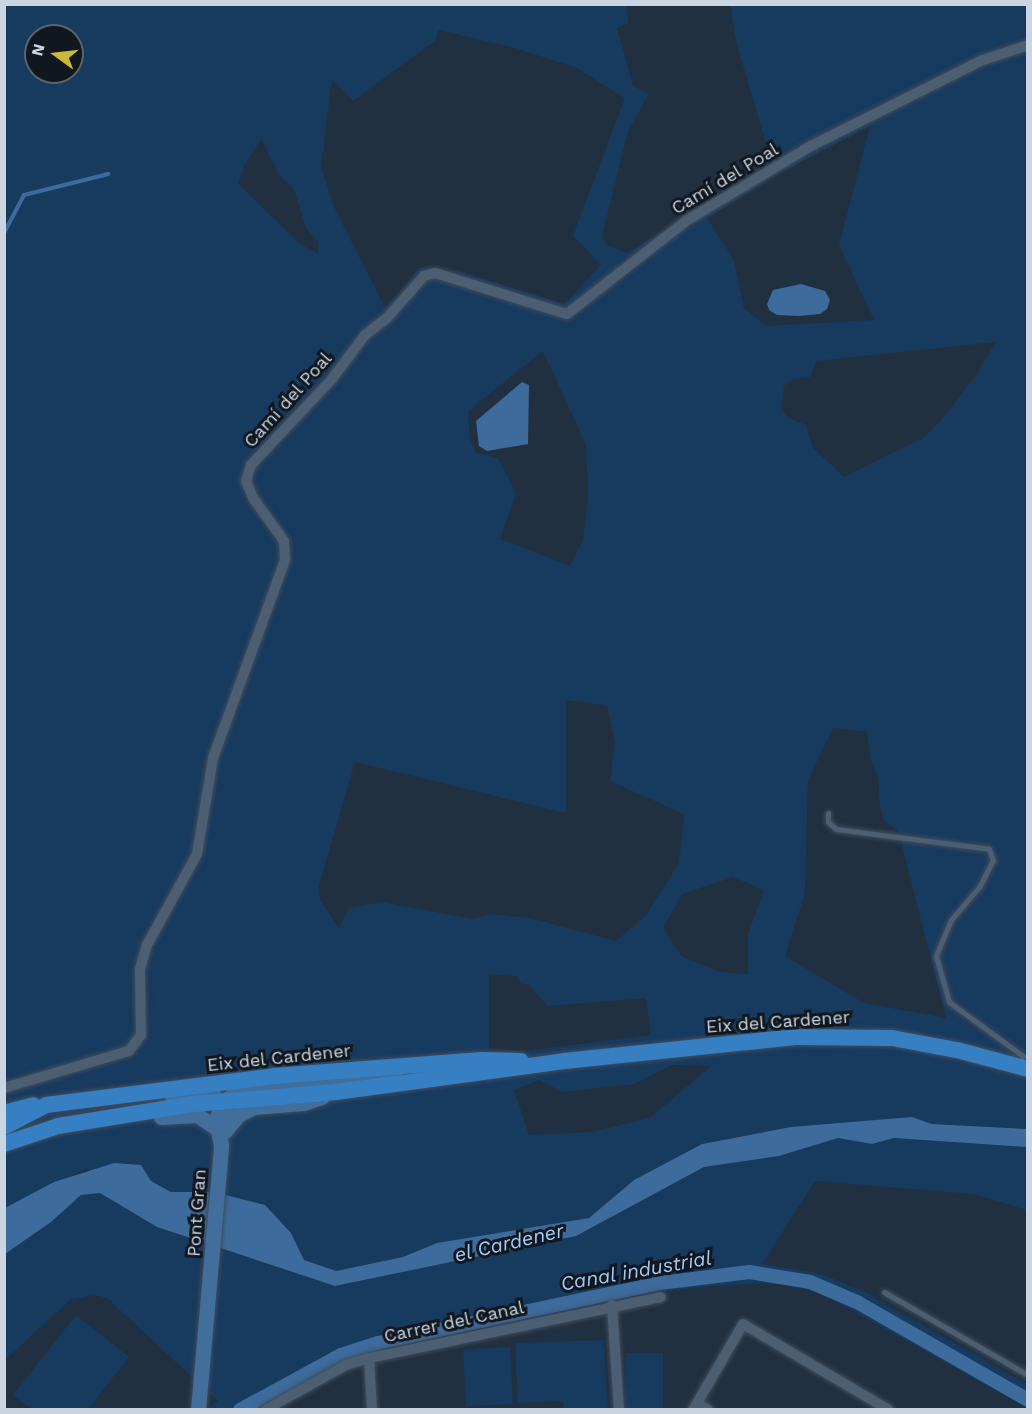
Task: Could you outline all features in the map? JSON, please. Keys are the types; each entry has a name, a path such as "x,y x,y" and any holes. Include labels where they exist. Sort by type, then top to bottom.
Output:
{"main road":[{"name":"Eix del Cardener","path":"4,1144 58,1126 125,1115 336,1092 564,1061 786,1038 853,1036 933,1045 1023,1068"},
{"name":"Eix del Cardener","path":"4,1127 46,1105 274,1076 481,1060 564,1061"},
{"path":"4,1113 46,1105"}],"street":[{"name":"Camí del Poal","path":"4,1088 129,1051 141,1035 140,969 147,945 197,854 213,758 285,560 284,541 275,525 253,498 246,481 250,465 332,379 365,335 387,318 424,276 435,273 567,314 686,221 811,146 983,60 1028,45"},
{"path":"96,1099 131,1102 192,1095 215,1097 221,1103 235,1093 381,1077 401,1067"},
{"path":"125,1115 197,1115 222,1134 254,1107 303,1103 336,1092"},
{"name":"Pont Gran","path":"198,1410 210,1293 222,1134 221,1103"},
{"name":"Carrer del Canal","path":"265,1410 346,1365 369,1358 612,1305 661,1297"},
{"path":"612,1305 619,1410"},
{"path":"708,1410 695,1406 743,1324 889,1410"},
{"path":"369,1358 372,1410"}],"lane":[{"path":"828,813 828,822 836,829 989,849 993,860 980,886 951,920 936,956 949,1002 1023,1056 1023,1068"},
{"path":"884,1292 1028,1375"}],"shaded area":[{"path":"626,5 628,23 617,28 633,86 649,94 628,131 602,236 606,244 627,253 772,163 737,45 730,5 1027,5 1027,1129 932,1124 911,1117 741,1136 702,1144 634,1180 589,1218 437,1243 403,1257 336,1271 304,1260 291,1233 265,1205 214,1192 171,1192 151,1181 86,1169 5,1208 5,6","holes":["438,30 508,46 575,67 625,98 573,236 601,265 564,304 461,272 420,268 385,308 333,205 321,166 332,79 353,101 436,40","870,126 839,245 874,320 766,326 744,308 734,260 707,218 778,174","261,139 280,176 294,189 306,228 318,242 318,254 300,244 238,183 245,164","996,342 975,376 940,422 923,438 844,477 813,448 806,425 789,418 781,410 784,386 793,379 810,377 816,361","543,351 586,445 588,497 583,540 570,566 500,539 516,493 498,458 476,453 470,439 468,411","566,700 607,706 615,742 610,781 684,814 679,863 646,915 616,941 529,918 489,914 473,919 382,902 349,908 339,928 320,900 319,885 355,762 566,813","833,728 867,732 871,761 878,776 880,808 885,822 898,830 946,1018 864,1003 785,956 805,893 808,780","733,877 764,890 748,934 748,975 717,971 682,957 663,928 682,894","489,974 517,976 520,983 529,985 548,1006 646,998 651,1035 524,1051 489,1051","672,1065 711,1066 650,1118 592,1132 529,1135 514,1090 539,1080 563,1092 635,1084"]},
{"path":"838,1138 872,1144 894,1138 1027,1147 1027,1210 974,1194 815,1181 762,1264 819,1273 865,1292 1027,1384 1027,1408 821,1293 783,1283 711,1286 610,1298 392,1344 342,1360 248,1409 206,1409 218,1401 107,1298 94,1295 71,1299 5,1360 5,1254 51,1222 81,1195 101,1193 157,1227 335,1286 576,1236 704,1167 779,1156"},
{"path":"76,1315 129,1357 88,1409 32,1409 13,1395"},
{"path":"604,1340 608,1409 564,1409 563,1401 518,1403 515,1343"},
{"path":"510,1347 513,1404 466,1406 463,1349"},
{"path":"626,1353 663,1353 663,1409 626,1409"}],"water":[{"path":"801,284 825,291 830,300 827,309 820,314 799,316 777,315 769,310 767,304 773,290"},
{"path":"522,382 529,385 528,444 487,451 479,446 476,421"},
{"name":"el Cardener","path":"912,1117 932,1124 1027,1129 1027,1147 894,1138 872,1144 838,1138 779,1156 704,1167 576,1236 335,1286 157,1227 100,1193 81,1195 51,1222 5,1254 5,1208 54,1182 114,1163 141,1165 151,1181 171,1192 214,1192 265,1205 291,1233 304,1260 336,1271 403,1257 437,1243 589,1218 634,1180 702,1144 791,1127"}],"waterway":[{"path":"4,233 24,195 108,174"},
{"name":"Canal industrial","path":"240,1410 341,1355 378,1343 660,1283 749,1272 810,1282 857,1302 1028,1400"}]}
